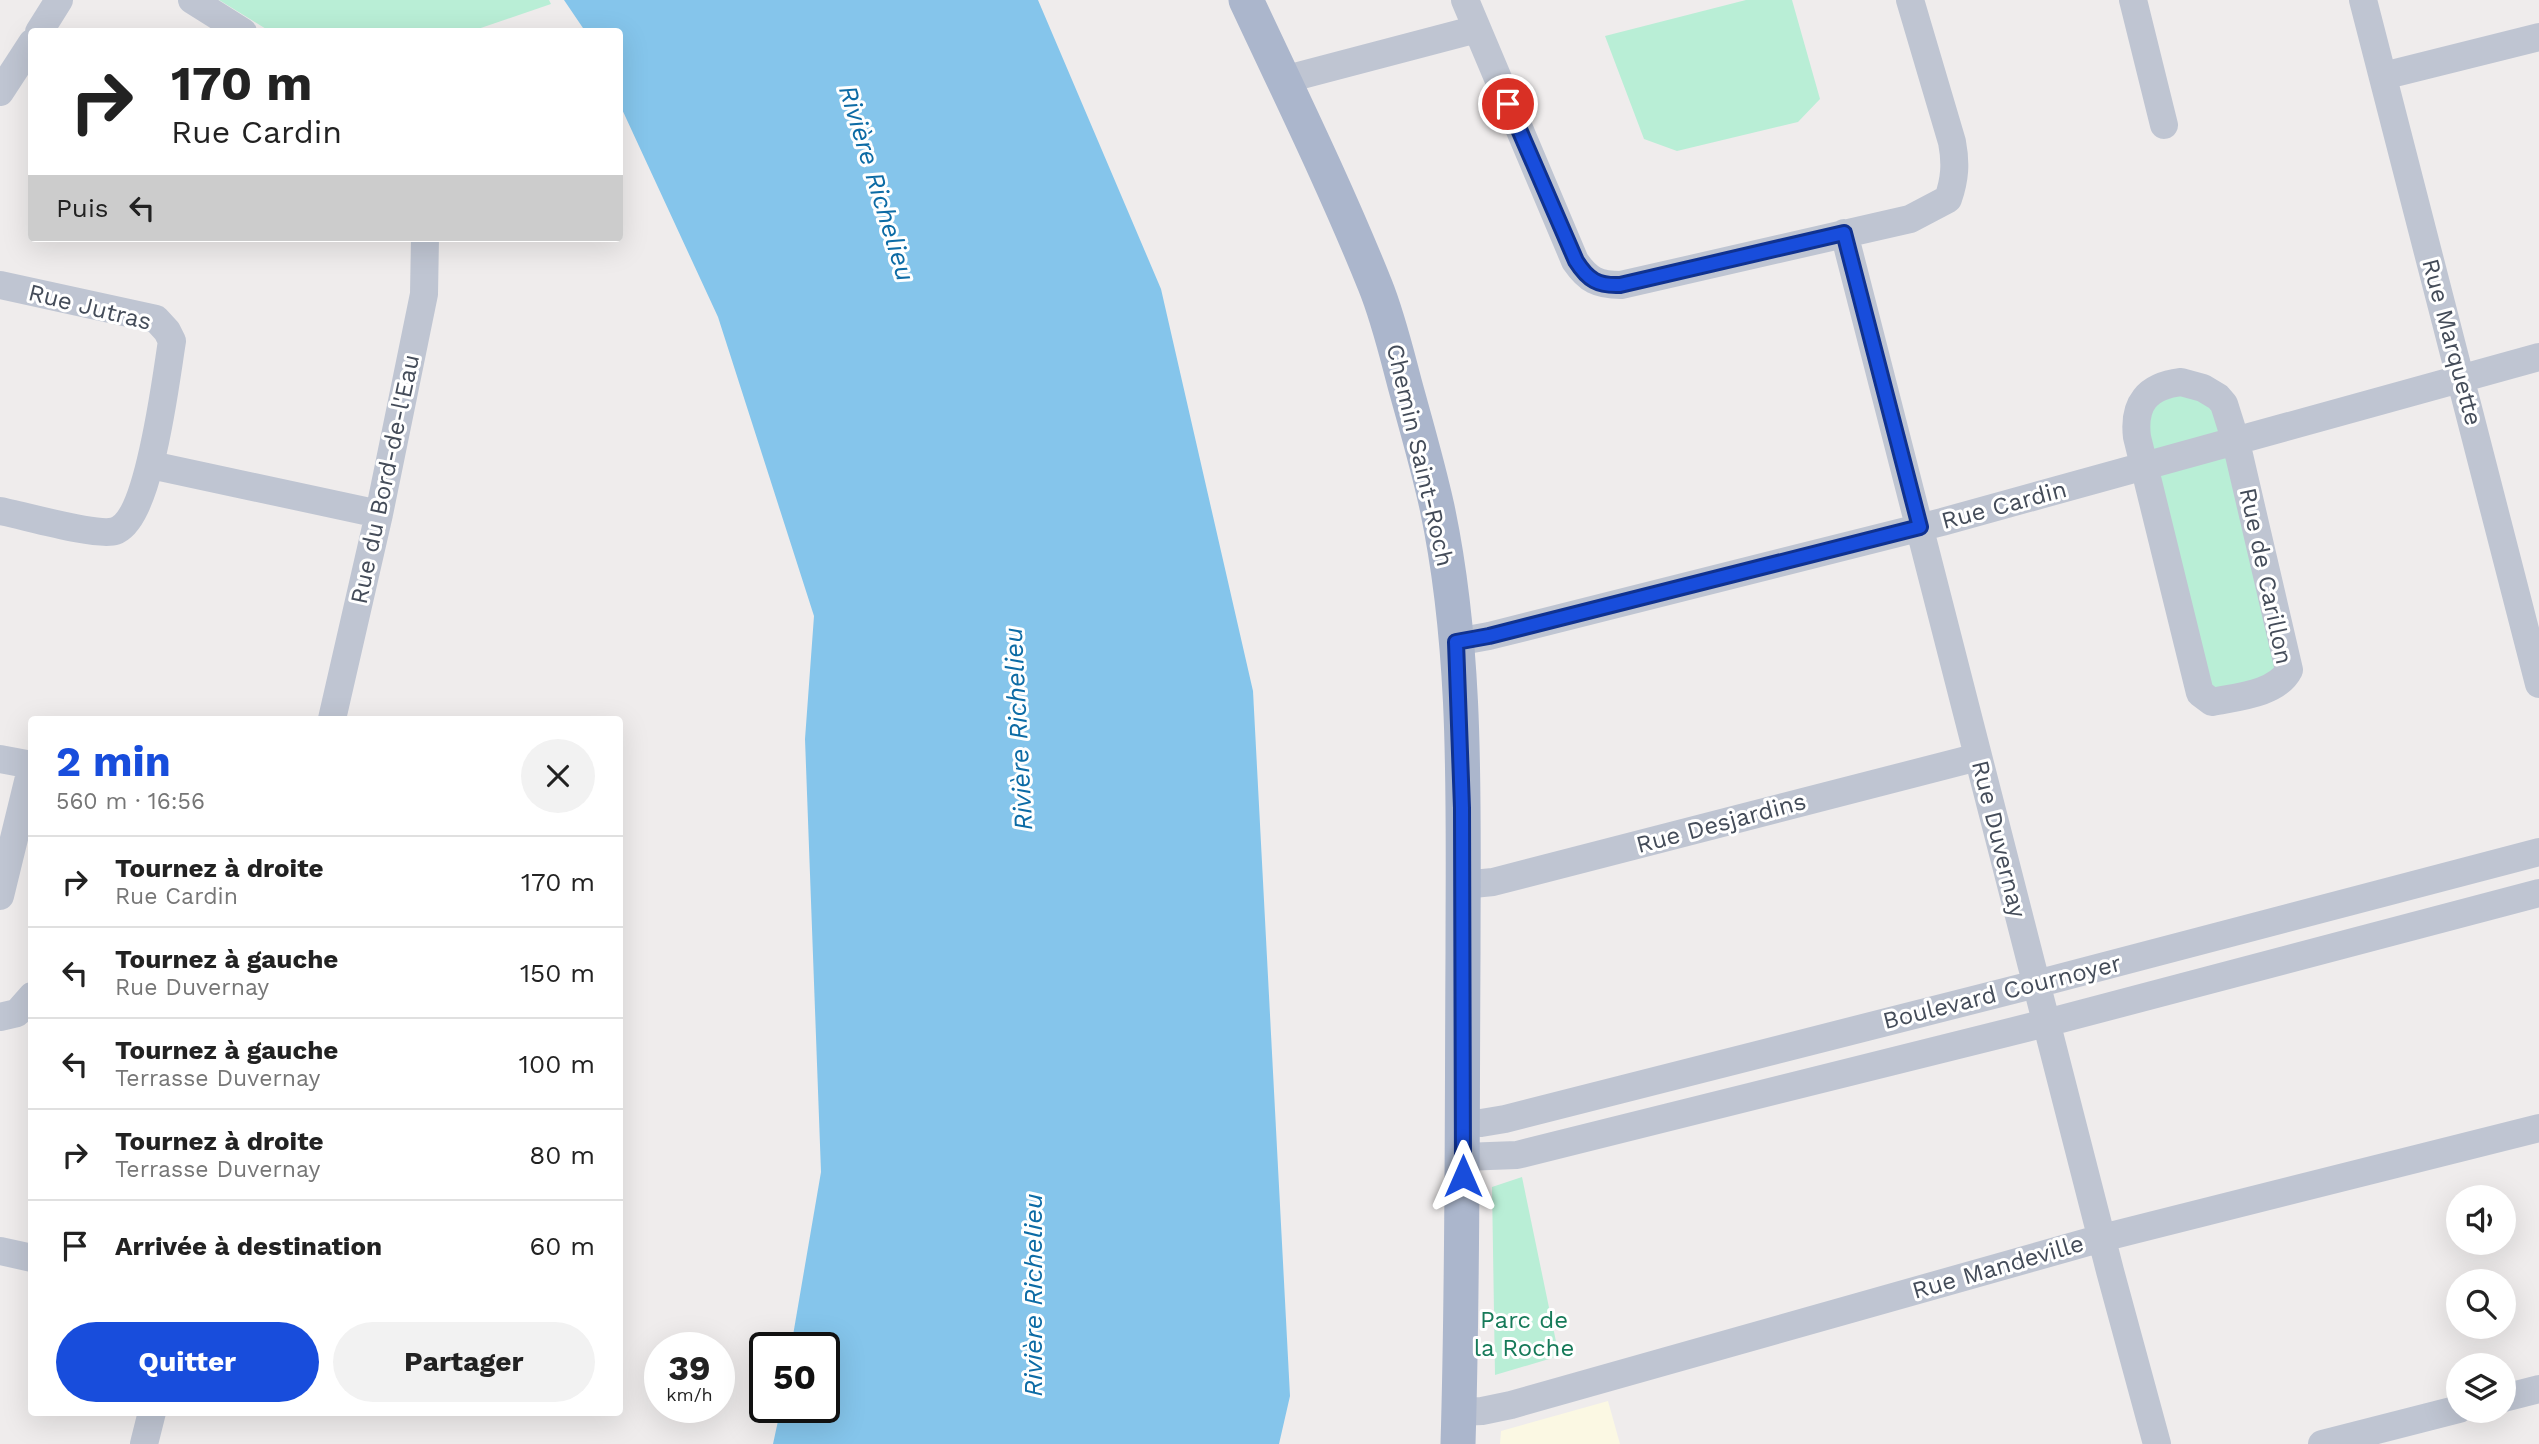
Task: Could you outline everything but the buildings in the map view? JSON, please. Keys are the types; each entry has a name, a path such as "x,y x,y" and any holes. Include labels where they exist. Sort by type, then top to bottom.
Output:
{"main road":[{"name":"Chemin Saint-Roch","path":"1246,0 1346,214 1375,285 1392,338 1437,508 1448,573 1456,642 1461,726 1463,885 1463,1157 1458,1428"}],"street":[{"path":"42,28 59,0"},
{"path":"191,0 236,28"},
{"path":"1465,0 1569,248 1591,281 1604,285 1620,285 1910,219 1948,199 1956,162 1910,0"},
{"path":"2133,0 2164,125"},
{"name":"Rue Marquette","path":"2363,0 2539,684"},
{"path":"1283,80 1477,29"},
{"path":"2384,76 2539,37"},
{"path":"0,92 28,49"},
{"name":"Rue Duvernay","path":"1844,233 2046,1023 2157,1444"},
{"name":"Rue du Bord-de-l'Eau","path":"333,716 379,514 424,293 425,242"},
{"name":"Rue Jutras","path":"0,285 156,319 172,341 151,465 128,523 114,532 92,531 0,511"},
{"name":"Rue Cardin","path":"1456,642 1489,636 1920,527 2539,357"},
{"path":"2144,467 2135,420 2145,399 2154,390 2170,383 2192,383 2218,397 2224,404 2236,442"},
{"name":"Rue de Carillon","path":"2144,467 2200,693 2212,702 2271,688 2285,679 2289,670 2236,442"},
{"path":"151,465 379,514"},
{"name":"Rue Desjardins","path":"1463,885 1493,882 1978,757"},
{"path":"0,759 28,764"},
{"path":"0,896 28,781"},
{"name":"Boulevard Cournoyer","path":"1463,1122 1481,1123 1505,1119 2539,852"},
{"name":"Boulevard Cournoyer","path":"1463,1157 1517,1155 2046,1023 2539,893"},
{"path":"0,1017 17,1013 28,1001"},
{"name":"Rue Mandeville","path":"1458,1428 1482,1411 2102,1238 2539,1128"},
{"path":"0,1251 28,1257"},
{"path":"2516,1395 2539,1389"},
{"path":"2322,1444 2446,1412"},
{"path":"144,1444 151,1416"}],"shaded area":[{"path":"1608,1401 1620,1444 1500,1444 1501,1431"}],"green space":[{"path":"219,0 549,0 551,4 481,28 264,28"},
{"path":"1746,0 1792,0 1820,99 1798,122 1677,151 1644,139 1605,36"},
{"path":"2154,390 2216,397 2284,668 2212,702 2132,415"},
{"name":"Parc de la Roche","path":"1522,1177 1559,1356 1495,1375 1492,1187"}],"water":[{"name":"Rivière Richelieu","path":"564,0 1038,0 1161,289 1253,691 1290,1396 1279,1444 773,1444 778,1423 840,1423 840,1332 794,1332 821,1172 805,739 814,616 718,317 623,111 623,28 583,28"}],"route":[{"path":"1463,1176 1461,726 1456,642 1489,636 1920,527 1844,233 1620,285 1604,285 1591,281 1576,261 1508,104"}]}
